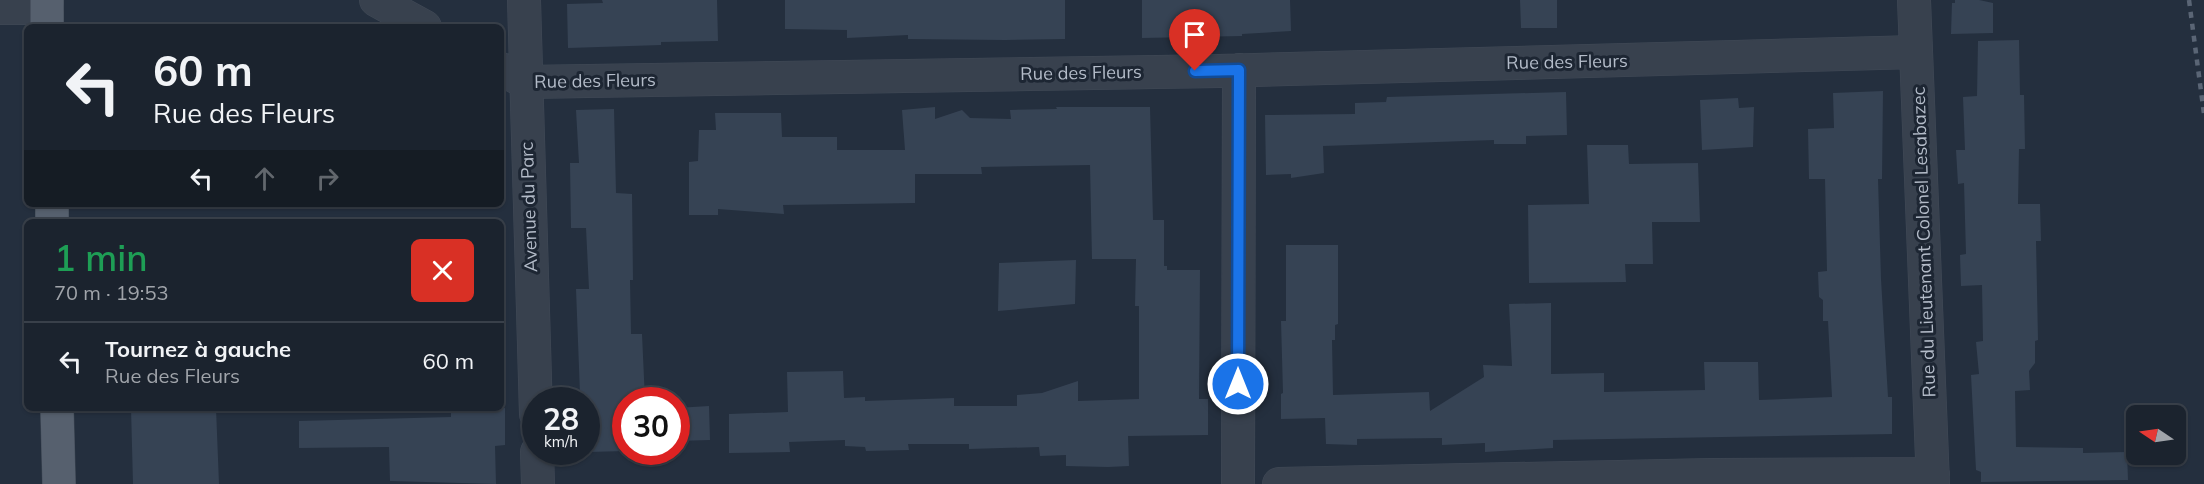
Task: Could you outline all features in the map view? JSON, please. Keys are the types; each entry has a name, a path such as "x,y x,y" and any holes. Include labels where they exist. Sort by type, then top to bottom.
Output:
{"main road":[{"path":"57,411 59,484"}],"street":[{"path":"376,0 420,24"},
{"name":"Avenue du Parc","path":"524,0 513,75 534,387"},
{"name":"Rue du Lieutenant Colonel Lesabazec","path":"1914,0 1933,479"},
{"path":"0,8 47,12"},
{"name":"Rue des Fleurs","path":"513,75 1239,70 1916,52"},
{"path":"1238,484 1239,70"},
{"path":"537,465 538,484"},
{"path":"1279,484 1701,475 1933,479"}],"building":[{"path":"602,0 717,0 718,41 568,48 567,4 603,3"},
{"path":"785,0 1065,0 1065,39 908,39 908,35 847,38 847,30 785,29"},
{"path":"1142,0 1290,0 1291,31 1242,34 1242,36 1142,38"},
{"path":"1520,0 1557,0 1557,28 1521,28"},
{"path":"1955,0 1979,0 1993,3 1993,33 1951,34 1952,3 1955,3"},
{"path":"2019,40 2020,95 2024,95 2025,149 2019,149 2018,204 2040,204 2041,241 2036,241 2038,340 2035,341 2035,363 2029,371 2030,390 2015,391 2016,447 2083,448 2083,453 2126,452 2128,480 1981,482 1981,472 1976,470 1971,375 1979,374 1976,342 1983,341 1982,285 1961,286 1960,255 1966,254 1964,183 1958,184 1956,150 1965,150 1963,97 1977,96 1978,41"},
{"path":"1883,91 1882,179 1878,179 1881,279 1888,397 1892,397 1892,434 1553,440 1553,448 1485,452 1485,443 1442,445 1442,438 1357,439 1357,445 1326,444 1325,418 1281,419 1281,394 1283,393 1281,321 1286,321 1286,245 1338,245 1338,324 1335,325 1335,340 1332,340 1333,395 1429,392 1430,411 1484,377 1483,365 1512,366 1509,304 1551,303 1551,374 1604,373 1604,392 1705,390 1704,362 1758,362 1759,400 1832,397 1828,321 1823,321 1823,300 1819,297 1818,272 1827,271 1825,179 1809,179 1808,129 1834,128 1833,93"},
{"path":"1566,92 1567,135 1526,136 1526,144 1494,144 1494,140 1323,146 1324,173 1291,178 1291,174 1266,175 1265,115 1355,114 1355,103 1386,102 1387,97"},
{"path":"1738,98 1739,108 1754,107 1753,147 1702,150 1700,100"},
{"path":"935,107 935,119 962,110 970,118 1011,119 1010,110 1057,109 1056,107 1150,107 1153,220 1164,220 1164,266 1167,266 1167,270 1200,270 1199,399 1208,399 1208,435 1128,436 1129,466 1108,467 1066,466 1066,455 1040,456 1039,447 969,449 969,444 908,444 909,450 866,451 865,447 845,446 845,440 789,442 790,452 729,453 729,414 788,412 787,372 843,371 844,398 865,397 865,401 954,398 954,406 1017,406 1017,395 1042,393 1078,381 1078,401 1139,399 1139,306 1135,306 1136,259 1092,259 1090,165 981,167 982,174 915,174 915,203 783,205 784,214 718,209 718,215 689,215 689,162 698,161 699,130 716,130 715,113 781,113 782,137 837,137 837,150 905,150 902,110"},
{"path":"614,109 616,193 632,194 631,334 642,334 644,387 612,387 612,451 600,452 600,387 580,387 576,289 589,289 586,228 571,228 570,163 579,163 576,110"},
{"path":"1587,145 1628,145 1629,164 1698,163 1700,222 1652,222 1653,264 1625,264 1626,282 1529,283 1528,205 1589,204"},
{"path":"1076,260 1075,304 998,311 999,263"},
{"path":"709,406 710,440 690,441 690,407"},
{"path":"505,408 505,445 495,446 496,484 390,481 389,447 299,448 299,421 451,417 451,411 504,411"},
{"path":"131,411 216,411 219,484 133,484"}],"railway":[{"path":"2189,0 2204,114"}],"route":[{"path":"1195,71 1239,70 1238,384"}]}
